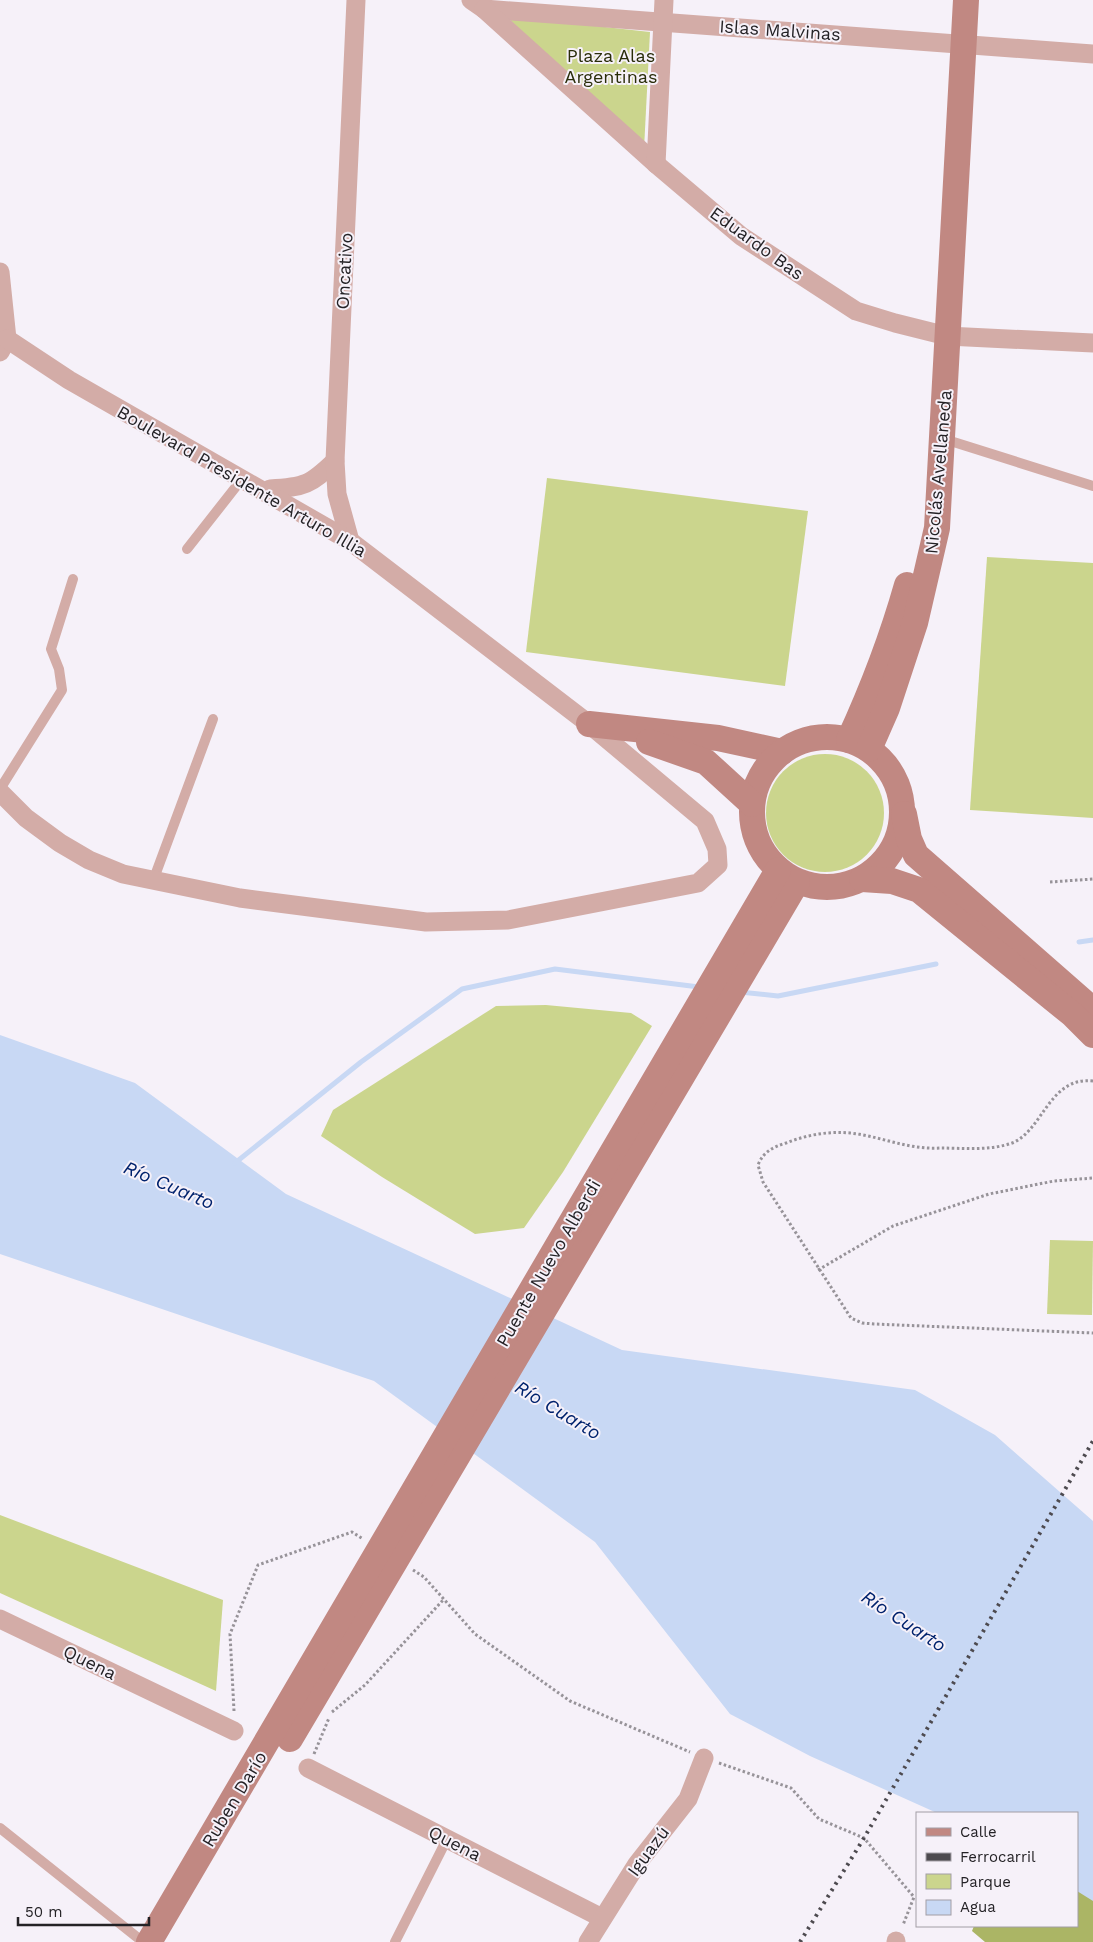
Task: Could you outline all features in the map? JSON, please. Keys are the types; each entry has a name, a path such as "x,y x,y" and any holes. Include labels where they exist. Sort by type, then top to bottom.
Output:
{"main road":[{"name":"Nicolás Avellaneda","path":"859,745 893,689 916,623 937,528 962,43 966,0"},
{"name":"Nicolás Avellaneda","path":"859,745 868,699 899,616 912,566 920,525 930,415 947,336"},
{"path":"589,724 718,738 782,752"},
{"path":"589,724 673,749 706,762 752,804"},
{"path":"1093,1010 916,855 909,839 897,784 885,764 859,745 834,737 816,738 798,743 782,752 768,766 757,784 752,804 754,829 763,852 788,876 817,886 840,886 862,879 892,880 919,890 1073,1015 1093,1035"},
{"path":"862,879 885,861 899,835 902,806"},
{"name":"Puente Nuevo Alberdi","path":"327,1661 788,876"},
{"name":"Ruben Darío","path":"149,1942 327,1661"},
{"name":"Ruben Darío","path":"165,1942 327,1661"}],"street":[{"name":"Oncativo","path":"350,541 337,494 335,460 356,0"},
{"path":"656,164 664,0"},
{"name":"Islas Malvinas","path":"477,5 663,22 1093,54"},
{"name":"Eduardo Bas","path":"477,5 656,164 741,236 856,311 894,324 947,336 1093,343"},
{"path":"0,272 4,345"},
{"name":"Boulevard Presidente Arturo Illia","path":"4,345 69,380 350,541 589,724 705,821 717,849 718,865 698,883 508,920 426,922 240,898 154,880"},
{"path":"270,489 299,487 316,479 335,460"},
{"path":"0,791 26,818 60,843 89,860 123,874 154,880"},
{"name":"Quena","path":"0,1618 234,1731"},
{"name":"Iguazú","path":"588,1942 637,1864 688,1798 704,1758"},
{"name":"Quena","path":"308,1768 602,1918"}],"lane":[{"path":"943,439 1093,486"},
{"path":"187,549 242,479"},
{"path":"0,791 62,690 59,669 51,649 72,579"},
{"path":"154,880 213,719"},
{"path":"0,1828 143,1942"},
{"path":"395,1942 447,1839"}],"path":[{"path":"1050,882 1093,879"},
{"path":"1093,1081 1085,1080 1068,1086 1049,1102 1024,1136 1012,1143 991,1147 921,1149 850,1133 819,1134 778,1146 762,1155 758,1165 763,1182 818,1270 851,1318 862,1323 1093,1333"},
{"path":"818,1270 902,1223 989,1194 1054,1181 1093,1178"},
{"path":"234,1731 230,1634 258,1564 352,1532 368,1542"},
{"path":"408,1567 424,1577 475,1634 570,1701 704,1758 791,1788 819,1818 864,1838 914,1897 896,1941"},
{"path":"308,1768 332,1713 365,1685 444,1599"}],"green space":[{"name":"Plaza Alas Argentinas","path":"506,16 650,32 644,149"},
{"path":"547,478 808,511 785,686 526,652"},
{"path":"987,557 1093,563 1093,818 970,810"},
{"path":"825,754 848,758 867,771 880,790 884,813 880,836 867,855 848,868 825,872 802,868 783,855 770,836 766,813 770,790 783,771 802,758"},
{"path":"546,1005 631,1013 652,1026 563,1172 524,1228 475,1234 382,1177 321,1136 333,1110 496,1006"},
{"path":"1050,1240 1093,1241 1092,1315 1047,1314"},
{"path":"0,1515 223,1600 216,1691 0,1593"},
{"path":"1078,1890 1093,1900 1093,1942 985,1942 972,1931 974,1927 1078,1927"}],"water":[{"name":"Río Cuarto","path":"0,1035 135,1083 286,1194 622,1350 915,1390 995,1435 1093,1521 1093,1901 1078,1892 1078,1812 935,1812 810,1756 730,1714 595,1542 374,1381 0,1254"}],"waterway":[{"path":"1079,942 1093,940"},
{"path":"740,992 778,996 936,964"},
{"path":"235,1163 361,1062 462,989 555,969 699,987"}],"railway":[{"path":"800,1942 864,1838 1093,1441"}]}
